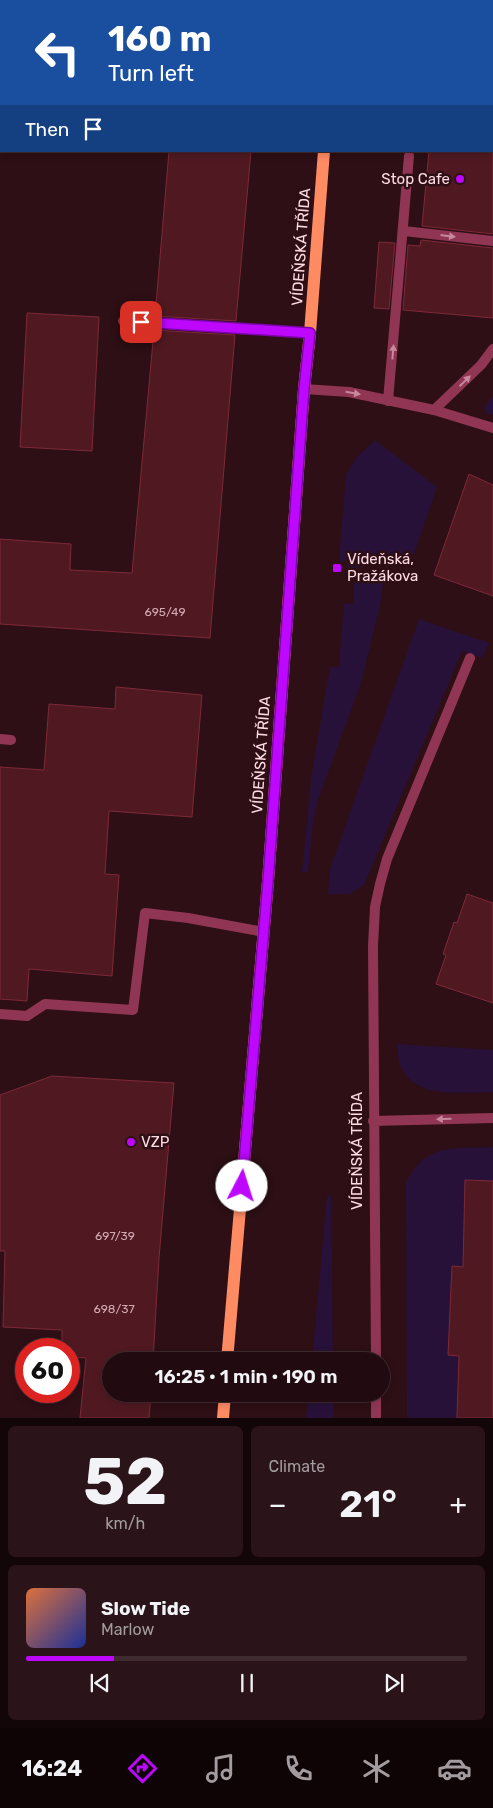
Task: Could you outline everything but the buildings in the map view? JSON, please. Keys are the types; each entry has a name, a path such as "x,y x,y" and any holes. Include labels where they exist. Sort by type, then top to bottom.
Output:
{"main road":[{"name":"VÍDEŇSKÁ TŘÍDA","path":"229,1352 264,932 304,389 324,152"},
{"path":"223,1418 224,1402"}],"street":[{"path":"388,401 410,156"},
{"path":"404,231 493,242"},
{"path":"123,321 310,333"},
{"path":"434,410 481,365 493,349"},
{"path":"304,389 349,392 434,410 493,428"},
{"name":"VÍDEŇSKÁ TŘÍDA","path":"376,1352 373,1121 373,946 375,907 387,859 470,658"},
{"path":"0,740 11,740"},
{"path":"0,1014 27,1016 45,1004 134,1010 145,913 188,918 264,932"},
{"path":"373,1121 493,1118"},
{"path":"376,1402 376,1418"}],"shaded area":[{"path":"493,396 493,415 486,413 484,407"},
{"path":"375,440 437,487 414,554 347,570 347,560 339,562 346,474 358,456"},
{"path":"385,571 380,606 361,683 318,800 313,822 308,872 302,872 311,779 330,667 339,667 344,604 353,603 354,584 357,578"},
{"path":"419,619 489,643 482,658 462,651 364,885 350,894 328,894 330,869"},
{"path":"397,1044 493,1050 493,1092 442,1092 418,1085 408,1078 401,1067"},
{"path":"493,1147 493,1181 465,1181 463,1267 452,1267 448,1354 459,1356 457,1418 407,1418 406,1183 414,1170 432,1154 453,1148"},
{"path":"331,1195 333,1352 313,1352 327,1196"},
{"path":"308,1402 333,1402 333,1418 306,1418"}],"place":[{"name":"Stop Cafe","path":"460,179"},
{"name":"Vídeňská, Pražákova","path":"337,568"},
{"name":"VZP","path":"131,1142"}],"route":[{"path":"141,322 310,333 304,389 268,881 242,1186"}]}
